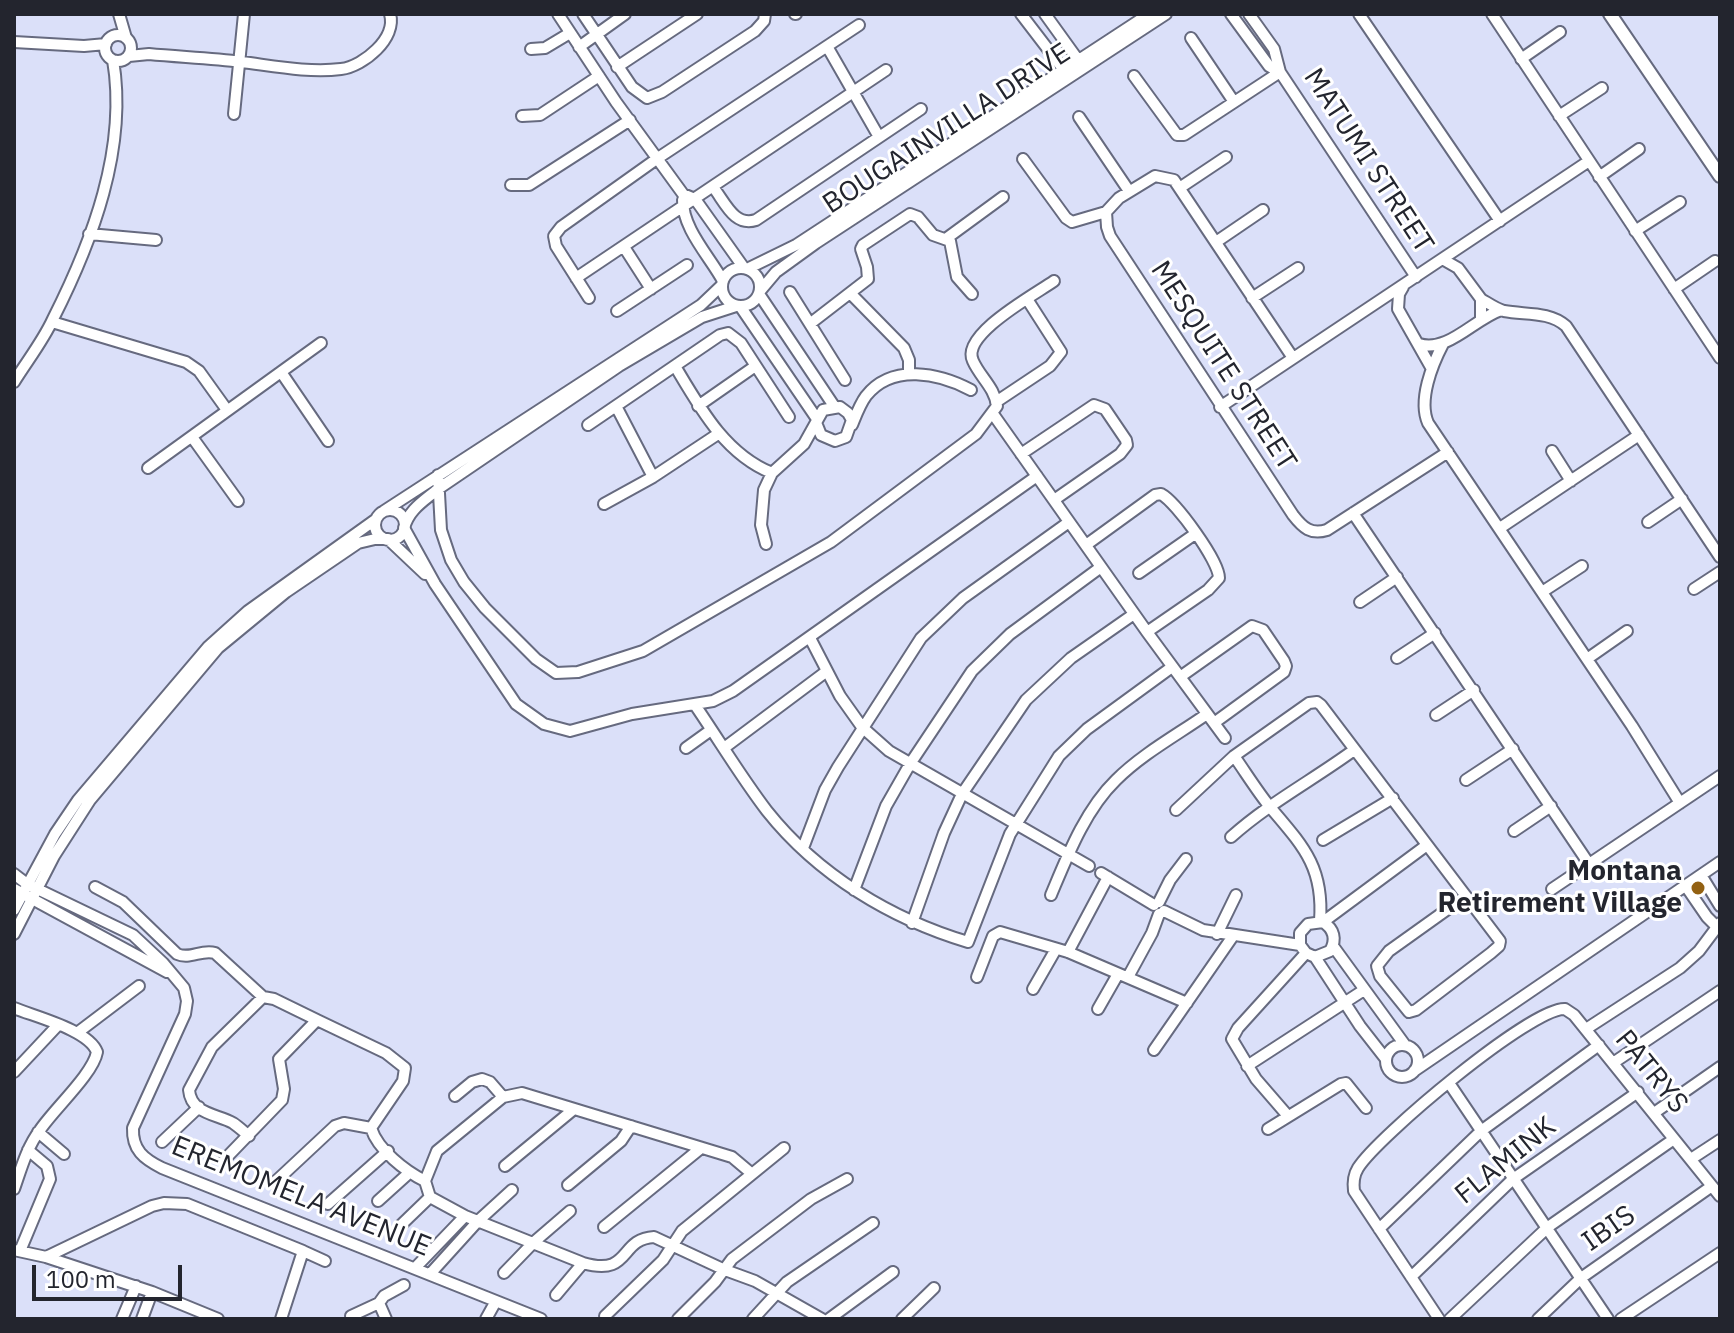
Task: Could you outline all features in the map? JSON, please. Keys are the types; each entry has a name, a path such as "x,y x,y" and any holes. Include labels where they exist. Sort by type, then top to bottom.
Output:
{"street":[{"path":"118,14 129,41"},
{"path":"14,382 52,322 89,234 111,162 117,120 115,52 118,14"},
{"path":"234,114 244,14"},
{"path":"14,42 84,46 115,52 293,68 337,69 350,67 386,39 391,27 390,14"},
{"path":"558,14 683,194 695,199 746,269 756,275 760,292 837,407 849,414 852,426"},
{"path":"583,14 617,67 642,97 654,97 755,31 764,21 765,14"},
{"path":"579,47 625,14"},
{"path":"617,67 697,14"},
{"path":"1021,14 1068,74"},
{"path":"1045,14 1082,65"},
{"name":"BOUGAINVILLA DRIVE","path":"1082,65 1149,14"},
{"name":"BOUGAINVILLA DRIVE","path":"14,910 55,834 223,632 248,611 384,511 701,305 723,283 729,272 746,269 796,245 1166,14"},
{"name":"MATUMI STREET","path":"1231,14 1269,66 1280,72"},
{"name":"MATUMI STREET","path":"1249,14 1274,49 1280,72 1416,277"},
{"path":"1359,14 1500,221"},
{"path":"1492,14 1674,289 1716,343 1720,358"},
{"path":"1610,14 1720,176"},
{"path":"589,298 556,246 554,236 557,232 658,158 859,25"},
{"path":"1521,59 1560,32"},
{"path":"531,49 545,48 570,33"},
{"path":"115,52 119,35 149,54"},
{"path":"1191,38 1234,102"},
{"path":"115,52 129,41"},
{"path":"828,48 879,137"},
{"path":"576,278 886,70"},
{"name":"MATUMI STREET","path":"1134,76 1177,135 1184,135 1280,72"},
{"name":"BOUGAINVILLA DRIVE","path":"199,664 298,584 358,543 398,537 410,513 438,489 619,366 702,317 752,303 776,272 816,243 1068,74"},
{"path":"522,116 540,115 599,76"},
{"path":"1559,116 1602,88"},
{"path":"713,187 738,220 756,220 921,109"},
{"path":"1079,117 1129,191"},
{"path":"511,185 529,185 630,120"},
{"path":"1599,177 1639,149"},
{"path":"1181,187 1226,157"},
{"path":"1023,159 1072,222 1106,212 1129,191 1155,176 1174,180 1293,358"},
{"path":"1220,407 1589,161"},
{"path":"683,194 683,207 723,283 727,300 738,306 799,389 821,435 830,441"},
{"path":"947,238 1003,197"},
{"path":"1635,231 1680,202"},
{"path":"1216,242 1263,210"},
{"name":"MESQUITE STREET","path":"1106,212 1110,236 1293,515 1307,530 1318,533 1353,513"},
{"path":"811,323 868,279 861,249 863,245 905,216 914,214 933,235 947,238 952,246 957,277 972,294"},
{"path":"89,234 156,240"},
{"path":"624,247 651,289"},
{"name":"MATUMI STREET","path":"1459,250 1462,272"},
{"name":"MATUMI STREET","path":"1444,260 1462,272 1481,299"},
{"path":"1674,289 1715,261"},
{"path":"617,311 687,265"},
{"path":"1252,298 1298,268"},
{"path":"438,475 441,530 451,560 485,608 536,659 556,673 597,667 643,651 831,542 976,434 993,414 996,402 973,363 971,347 977,336 989,326 1054,281"},
{"name":"MATUMI STREET","path":"1401,315 1398,301 1404,285"},
{"path":"790,292 845,380"},
{"path":"851,294 904,348 909,360 909,374"},
{"path":"996,402 1050,366 1061,352 1027,299"},
{"path":"1481,319 1481,299 1501,310 1557,319 1566,326 1720,557"},
{"path":"1376,304 1389,307 1401,315 1432,369"},
{"path":"1419,344 1431,347 1443,344 1501,310"},
{"path":"52,322 186,362 199,371 227,410"},
{"path":"588,425 720,335 728,333 741,343 789,417"},
{"path":"148,468 321,343"},
{"path":"1443,344 1432,369 1425,416 1680,803"},
{"path":"675,366 718,434 752,463 772,473"},
{"path":"698,406 754,367"},
{"path":"281,372 328,441"},
{"path":"766,544 761,525 761,501 772,473 804,444 823,410 863,399 882,383 909,374 939,376 971,390"},
{"path":"804,444 846,437 863,399"},
{"path":"616,406 653,477"},
{"path":"1021,454 1090,406 1105,409 1126,440 1124,451 1054,500"},
{"path":"993,414 1225,738"},
{"path":"604,504 653,477 718,434"},
{"path":"1500,528 1639,435"},
{"path":"192,437 238,501"},
{"path":"1552,451 1571,481"},
{"path":"1448,452 1353,513 1589,864"},
{"path":"384,511 393,510 401,515 404,528 435,584 516,704 544,724 570,731 632,714 713,701 733,691 1037,476"},
{"path":"1086,545 1155,495 1161,494 1172,502 1195,534 1217,566 1219,578 1208,590 1147,632"},
{"path":"1648,522 1682,499"},
{"path":"375,520 377,533 388,539 435,584"},
{"path":"803,848 825,790 921,638 963,598 1069,522"},
{"path":"1139,573 1195,534"},
{"path":"1542,592 1582,566"},
{"path":"854,890 886,806 972,671 992,649 1101,567"},
{"path":"1694,589 1720,572"},
{"path":"1360,602 1397,577"},
{"path":"912,923 944,833 962,794 1026,700 1071,658 1134,614"},
{"path":"1051,895 1068,855 1107,790 1117,779 1284,672 1286,666 1263,630 1252,626 1180,677"},
{"path":"1587,659 1627,631"},
{"path":"1397,658 1435,633"},
{"path":"810,638 862,727 889,751 1089,866"},
{"path":"695,705 767,810 803,848 854,890 912,923 968,942 1015,824 1059,756 1071,742 1172,667"},
{"path":"724,748 827,671"},
{"path":"1436,715 1474,690"},
{"path":"1176,810 1234,756 1314,701 1321,705 1498,937 1499,946 1416,1010 1409,1012 1380,976 1379,961 1466,896"},
{"path":"686,748 711,730"},
{"path":"1466,780 1513,749"},
{"path":"1231,837 1269,804 1318,776 1354,750"},
{"path":"1234,756 1313,863 1321,890 1322,922 1333,932 1333,946 1405,1045 1417,1055"},
{"path":"1552,889 1720,776"},
{"path":"1323,840 1393,798"},
{"path":"1514,831 1551,806"},
{"path":"1427,845 1322,922 1303,927 1299,939 1385,1058 1387,1069 1395,1076 1406,1077 1720,862"},
{"path":"1098,1009 1123,976 1159,908 1170,880 1186,859"},
{"name":"EREMOMELA AVENUE","path":"14,874 27,890 128,931 186,993 187,1006 135,1119 132,1137 144,1158 162,1168 541,1319"},
{"path":"1068,952 1104,875 1203,930 1307,952 1326,954 1333,946"},
{"path":"1701,875 1720,906"},
{"path":"1586,1029 1680,968 1705,945 1719,926 1707,917 1685,885"},
{"path":"95,887 123,902 177,954 185,957 205,951 215,953 263,997 274,999 386,1053 405,1068 403,1081 371,1128 372,1133 409,1173 425,1181"},
{"name":"BOUGAINVILLA DRIVE","path":"14,934 27,890"},
{"path":"1217,934 1236,895"},
{"path":"977,977 993,936 997,933 1012,934 1068,952 1187,1003"},
{"path":"1154,1050 1233,936"},
{"path":"1033,989 1056,949"},
{"path":"1288,1116 1247,1066 1232,1042 1234,1035 1307,952"},
{"path":"77,1033 139,986"},
{"path":"1247,1066 1364,990"},
{"path":"1613,1063 1720,991"},
{"path":"249,1136 233,1123 210,1115 199,1107 189,1090 206,1057 263,997"},
{"path":"14,1008 77,1033 95,1046 96,1060 38,1132 14,1189"},
{"name":"PATRYS","path":"1449,1083 1549,1012 1565,1009 1586,1029 1720,1196"},
{"path":"225,1159 282,1100 284,1089 279,1059 317,1020"},
{"path":"14,1072 58,1025"},
{"path":"1385,1058 1390,1049 1405,1045"},
{"path":"1379,1229 1481,1131 1599,1045"},
{"path":"1417,1055 1445,1049"},
{"path":"1414,1071 1417,1055"},
{"path":"1654,1113 1720,1067"},
{"path":"455,1096 472,1082 482,1079 490,1082 503,1097"},
{"path":"1268,1129 1346,1083 1366,1108"},
{"path":"1439,1319 1354,1191 1354,1175 1365,1159 1412,1113 1449,1083 1608,1319"},
{"name":"FLAMINK","path":"1411,1277 1513,1179 1638,1092"},
{"path":"751,1173 732,1157 527,1093 503,1097 437,1151 425,1181 430,1197 465,1216 583,1263 597,1267 612,1266 634,1243 650,1237 660,1238 777,1293 822,1319"},
{"path":"162,1142 199,1107"},
{"path":"505,1166 574,1109"},
{"path":"274,1183 335,1126 344,1123 371,1128"},
{"path":"568,1185 621,1141 631,1126"},
{"path":"38,1132 64,1154"},
{"path":"1450,1319 1548,1227 1674,1139"},
{"path":"1691,1159 1720,1140"},
{"path":"604,1227 701,1148"},
{"path":"605,1316 659,1264 682,1231 784,1148"},
{"path":"28,1150 44,1161 50,1179 17,1251 46,1257 136,1286 218,1319"},
{"path":"328,1204 388,1151"},
{"path":"378,1201 409,1173"},
{"path":"678,1319 732,1259 811,1199 847,1179"},
{"name":"IBIS","path":"1538,1319 1581,1278 1712,1186"},
{"path":"430,1274 478,1221 512,1190"},
{"path":"401,1225 430,1197"},
{"path":"46,1257 152,1206 176,1202 325,1261"},
{"path":"504,1273 570,1211"},
{"path":"415,1268 465,1216"},
{"path":"753,1319 787,1282 873,1223"},
{"path":"281,1319 303,1251"},
{"path":"1621,1319 1720,1253"},
{"path":"556,1295 583,1263"},
{"path":"829,1319 893,1272"},
{"path":"351,1316 379,1303 384,1296 404,1285"},
{"path":"122,1319 136,1286"},
{"path":"902,1319 934,1288"},
{"path":"142,1319 152,1292"},
{"path":"486,1319 496,1301"},
{"path":"379,1303 386,1319"}],"place":[{"name":"Montana Retirement Village","path":"1698,888"}]}
